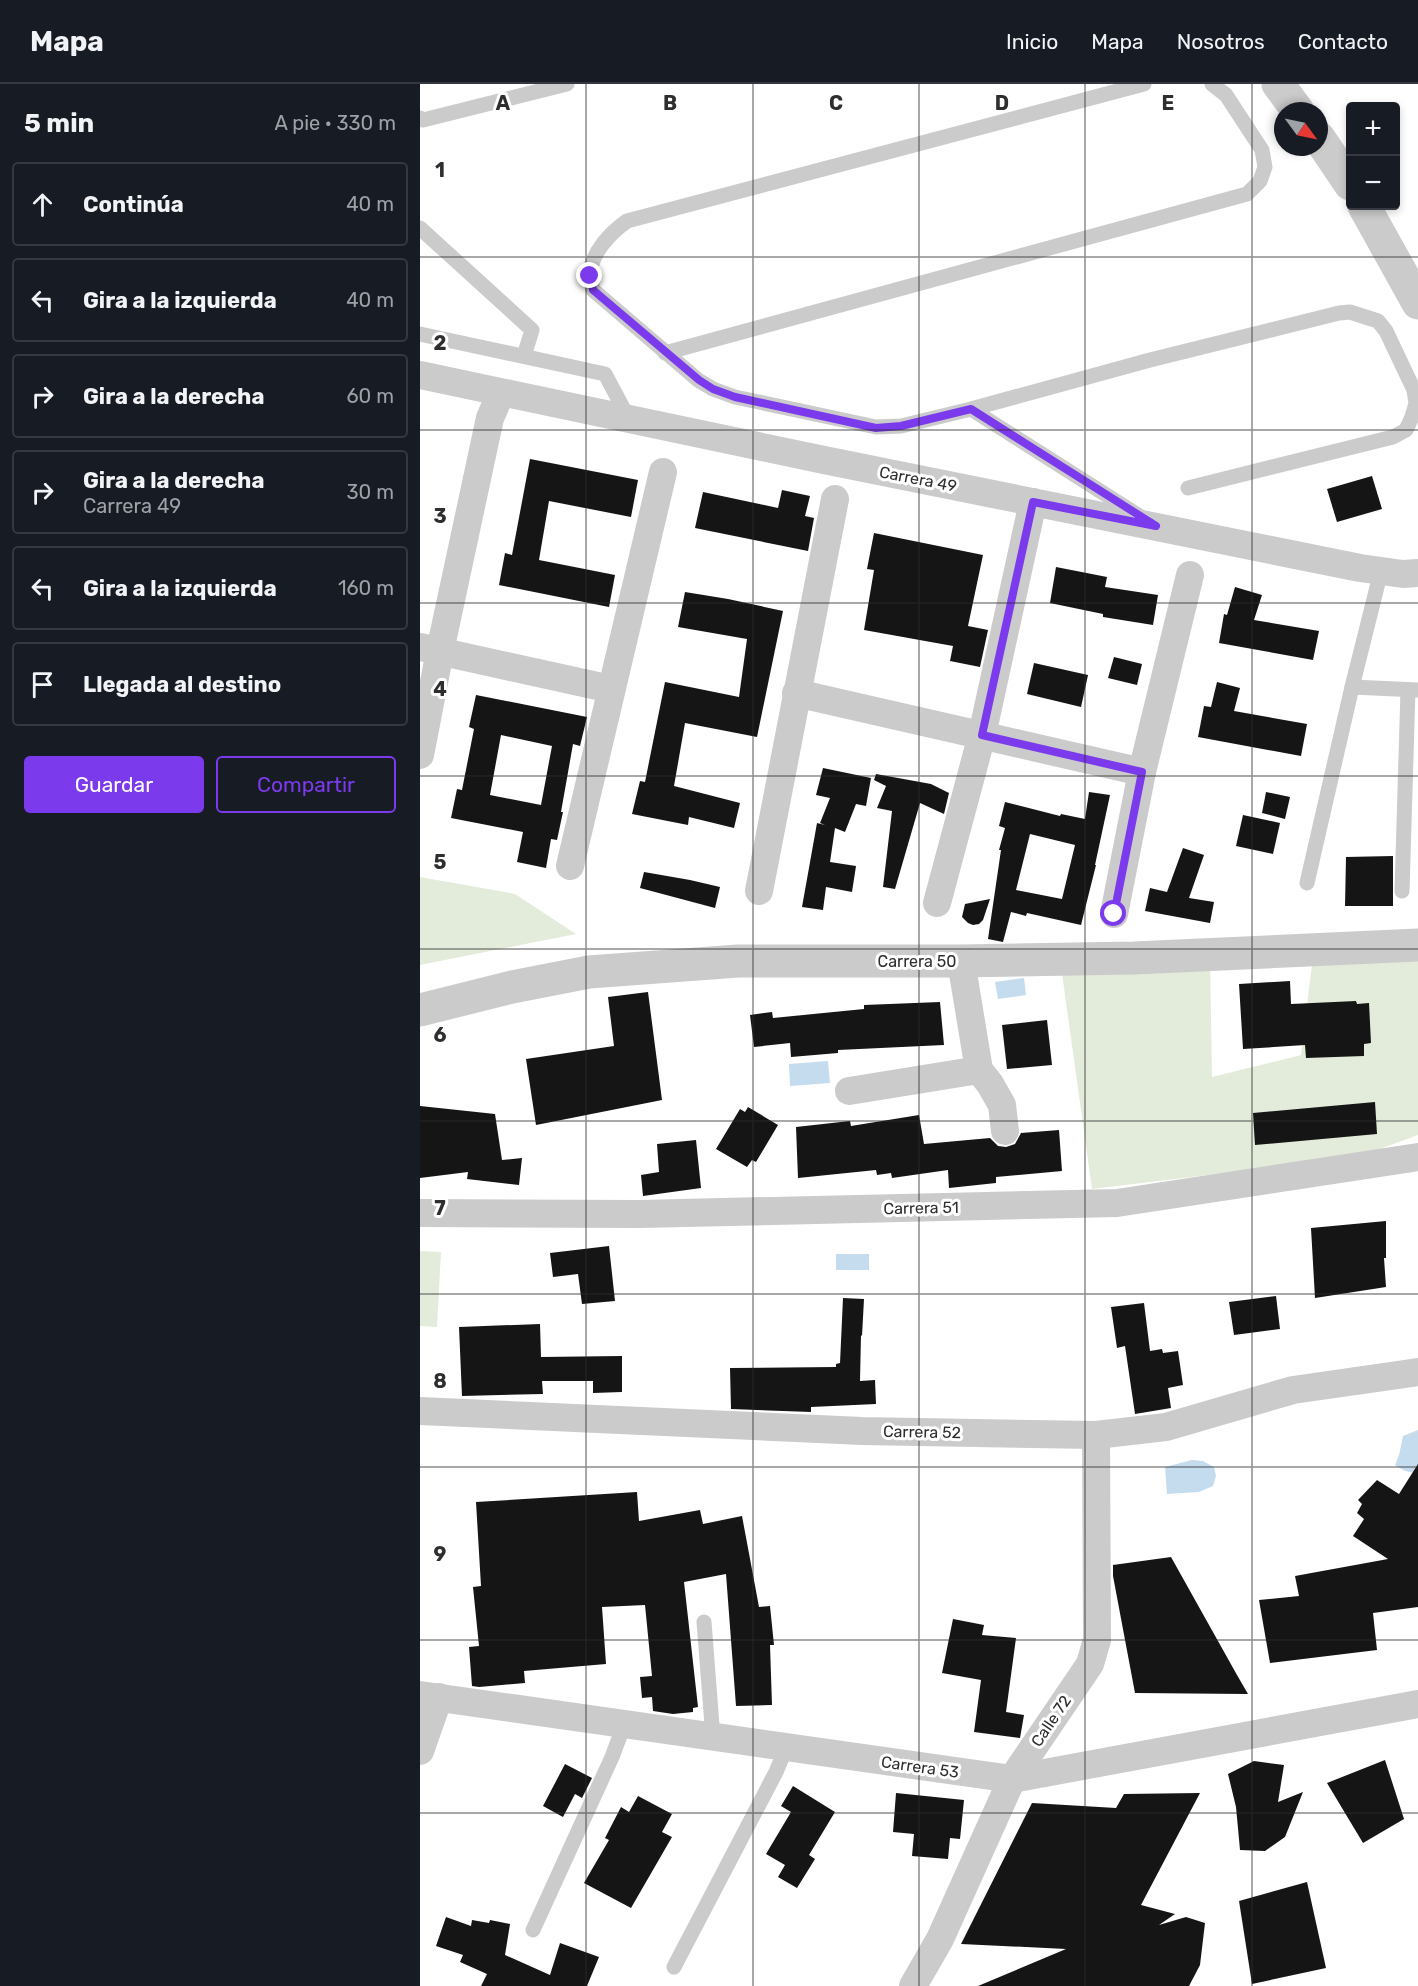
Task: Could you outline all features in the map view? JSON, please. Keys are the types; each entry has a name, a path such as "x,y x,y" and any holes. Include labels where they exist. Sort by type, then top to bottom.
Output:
{"street":[{"path":"1278,84 1291,102"},
{"path":"1328,151 1346,178"},
{"path":"1366,210 1418,303"},
{"name":"Carrera 49","path":"420,375 1033,502 1381,571 1403,574 1418,573"},
{"path":"420,755 430,649 490,418 501,393"},
{"path":"570,866 663,472"},
{"path":"759,891 835,500"},
{"path":"937,903 982,735 1033,502"},
{"path":"1114,914 1142,772 1190,574"},
{"path":"430,649 611,689"},
{"path":"796,693 1142,772"},
{"name":"Carrera 50","path":"420,1010 512,987 589,972 738,961 961,962 1134,958 1418,945"},
{"path":"961,962 979,1070 1002,1105 1005,1131"},
{"path":"849,1091 979,1070"},
{"name":"Carrera 51","path":"420,1213 651,1214 1117,1203 1418,1157"},
{"name":"Carrera 52","path":"420,1412 862,1431 1096,1435 1167,1427 1293,1390 1418,1372"},
{"name":"Calle 72","path":"914,1986 940,1939 1012,1779 1090,1664 1098,1640 1096,1435"},
{"path":"420,1751 429,1696"},
{"name":"Carrera 53","path":"429,1696 1012,1779 1418,1704"}],"lane":[{"path":"420,118 423,120 567,84"},
{"path":"1144,84 627,221 615,229 604,242 593,262 590,276 593,290 665,353 713,389 735,397 876,428 901,426 971,409 1150,360 1339,313 1350,312 1378,321 1386,332 1414,390 1416,403 1406,430 1393,437 1188,488"},
{"path":"665,353 1247,194 1260,181 1265,166 1262,150 1226,95 1212,84"},
{"path":"420,228 532,330 524,356"},
{"path":"420,334 605,374 630,419"},
{"path":"971,409 1156,526"},
{"path":"1307,883 1381,571"},
{"path":"1352,687 1413,690 1402,891"},
{"path":"704,1622 713,1738"},
{"path":"533,1930 612,1757 624,1725"},
{"path":"674,1967 776,1772 786,1748"}],"green space":[{"path":"420,877 515,894 576,934 420,965"},
{"path":"1418,936 1418,1135 1358,1157 1092,1189 1060,959 1210,955 1212,1077 1301,1055 1315,940"},
{"path":"420,1251 441,1252 437,1327 420,1326"}],"water":[{"path":"1024,978 1026,995 998,999 995,982"},
{"path":"828,1061 830,1083 790,1086 789,1064"},
{"path":"836,1254 869,1254 869,1270 836,1270"},
{"path":"1418,1430 1418,1473 1406,1471 1395,1465 1403,1436"},
{"path":"1192,1460 1203,1461 1214,1467 1216,1476 1213,1486 1199,1492 1167,1494 1165,1467"}],"building":[{"path":"530,459 638,480 631,517 549,501 539,560 615,575 609,607 499,585 505,553 512,555"},
{"path":"1372,476 1382,509 1337,522 1327,489"},
{"path":"782,490 810,496 805,516 814,518 808,551 695,528 703,492 778,508"},
{"path":"874,533 983,555 968,626 988,630 980,667 950,661 953,646 864,630 874,570 867,569"},
{"path":"1056,567 1107,577 1105,587 1158,595 1153,625 1103,617 1103,614 1050,603"},
{"path":"1235,587 1262,595 1254,620 1319,631 1313,660 1219,643 1224,614 1227,615"},
{"path":"685,592 783,611 757,737 685,723 674,786 740,803 734,828 689,817 688,825 632,814 640,781 645,782 665,682 739,697 747,639 678,627"},
{"path":"1114,657 1142,664 1137,685 1108,678"},
{"path":"1034,663 1088,675 1081,707 1027,694"},
{"path":"1217,682 1240,688 1234,711 1307,724 1301,756 1198,737 1204,706 1211,707"},
{"path":"476,695 587,717 580,746 573,744 557,840 551,839 546,868 517,862 523,832 451,818 457,789 462,790 474,729 469,727","holes":["501,735 552,746 541,805 490,795"]},
{"path":"823,768 871,778 866,806 856,804 845,832 835,828 830,862 856,866 852,892 826,887 823,910 802,907 817,823 825,825 820,823 830,798 816,795"},
{"path":"876,774 931,784 949,793 944,814 920,803 895,889 883,887 892,811 877,808 886,786 874,780"},
{"path":"1089,792 1110,795 1081,925 1027,913 1026,916 1011,912 1003,942 988,939 1001,850 999,850 1005,828 999,826 1005,802 1060,816 1061,814 1085,819","holes":["1030,834 1075,845 1062,899 1016,890"]},
{"path":"1266,792 1290,797 1285,819 1262,813"},
{"path":"1243,815 1280,823 1273,854 1236,846"},
{"path":"1183,848 1204,855 1189,898 1214,902 1210,923 1145,911 1150,888 1167,892"},
{"path":"1393,856 1393,906 1345,906 1346,857"},
{"path":"644,872 720,887 715,908 640,888"},
{"path":"990,899 983,920 979,924 968,923 962,917 965,904"},
{"path":"1290,981 1291,1004 1356,1001 1357,1004 1369,1003 1371,1043 1364,1044 1364,1056 1306,1058 1305,1045 1243,1049 1239,984"},
{"path":"648,992 662,1100 536,1125 526,1059 614,1046 608,997"},
{"path":"940,1002 944,1045 838,1050 838,1053 791,1057 790,1043 754,1047 750,1015 772,1012 773,1018 864,1009 864,1005"},
{"path":"1047,1020 1052,1065 1007,1069 1002,1025"},
{"path":"1375,1102 1377,1134 1255,1145 1253,1113"},
{"path":"420,1106 495,1114 502,1160 522,1158 519,1185 467,1179 468,1172 420,1178"},
{"path":"748,1107 778,1125 756,1162 752,1160 747,1167 716,1149 740,1109 745,1112"},
{"path":"919,1115 924,1144 990,1138 998,1146 1006,1147 1015,1144 1021,1133 1059,1130 1062,1171 996,1177 996,1183 949,1188 948,1170 892,1178 891,1173 877,1175 876,1170 798,1178 796,1127 850,1121 851,1126"},
{"path":"696,1140 701,1188 643,1196 641,1175 659,1172 657,1144"},
{"path":"1386,1221 1386,1258 1384,1258 1386,1287 1315,1298 1311,1228"},
{"path":"609,1246 615,1301 582,1304 578,1274 553,1277 550,1253"},
{"path":"1276,1296 1280,1329 1234,1335 1229,1302"},
{"path":"843,1298 864,1299 860,1381 875,1380 876,1404 811,1407 811,1412 731,1409 730,1368 836,1367 836,1364 840,1363"},
{"path":"1144,1303 1150,1351 1162,1349 1163,1353 1178,1351 1183,1385 1168,1388 1171,1408 1135,1414 1125,1346 1117,1348 1111,1307"},
{"path":"540,1324 541,1357 622,1356 622,1392 593,1393 593,1381 542,1381 543,1394 462,1396 459,1327"},
{"path":"1418,1464 1418,1607 1373,1613 1377,1650 1270,1663 1259,1600 1299,1596 1295,1576 1388,1559 1353,1536 1364,1519 1357,1513 1362,1504 1358,1500 1377,1480 1399,1494"},
{"path":"637,1492 639,1521 700,1510 703,1524 742,1516 759,1607 770,1606 774,1645 770,1645 772,1705 736,1706 726,1574 684,1582 698,1707 693,1708 693,1712 673,1714 653,1711 652,1697 642,1698 640,1677 652,1676 645,1605 602,1607 606,1664 524,1671 525,1683 472,1686 469,1647 479,1646 473,1587 481,1586 476,1502"},
{"path":"1171,1557 1248,1694 1135,1693 1113,1576 1113,1565"},
{"path":"953,1619 984,1625 982,1635 1016,1638 1006,1712 1024,1715 1020,1738 974,1732 981,1680 942,1673"},
{"path":"1385,1760 1404,1819 1363,1843 1327,1783"},
{"path":"1254,1761 1284,1765 1278,1802 1303,1792 1285,1837 1265,1851 1240,1850 1236,1807 1228,1774"},
{"path":"565,1764 592,1778 582,1798 575,1794 563,1817 543,1806"},
{"path":"793,1786 835,1812 809,1855 815,1859 797,1888 778,1877 785,1865 766,1854 791,1812 781,1806"},
{"path":"896,1793 964,1800 960,1839 950,1838 948,1859 912,1856 914,1834 893,1832"},
{"path":"1200,1793 1141,1905 1175,1914 1159,1925 1186,1917 1205,1923 1200,1965 1189,1986 978,1986 1066,1949 961,1944 1032,1803 1116,1808 1124,1794"},
{"path":"638,1796 672,1814 662,1832 672,1837 631,1908 584,1883 609,1840 605,1838 621,1807 629,1812"},
{"path":"1307,1882 1326,1968 1252,1984 1239,1901"},
{"path":"446,1917 471,1926 472,1920 489,1923 490,1920 510,1924 505,1955 550,1975 560,1943 599,1957 587,1986 481,1986 487,1974 460,1962 463,1955 436,1946"}],"route":[{"path":"590,276 593,290 665,353 713,389 735,397 876,428 901,426 971,409 1156,526 1033,502 982,735 1142,772 1114,914"}]}
